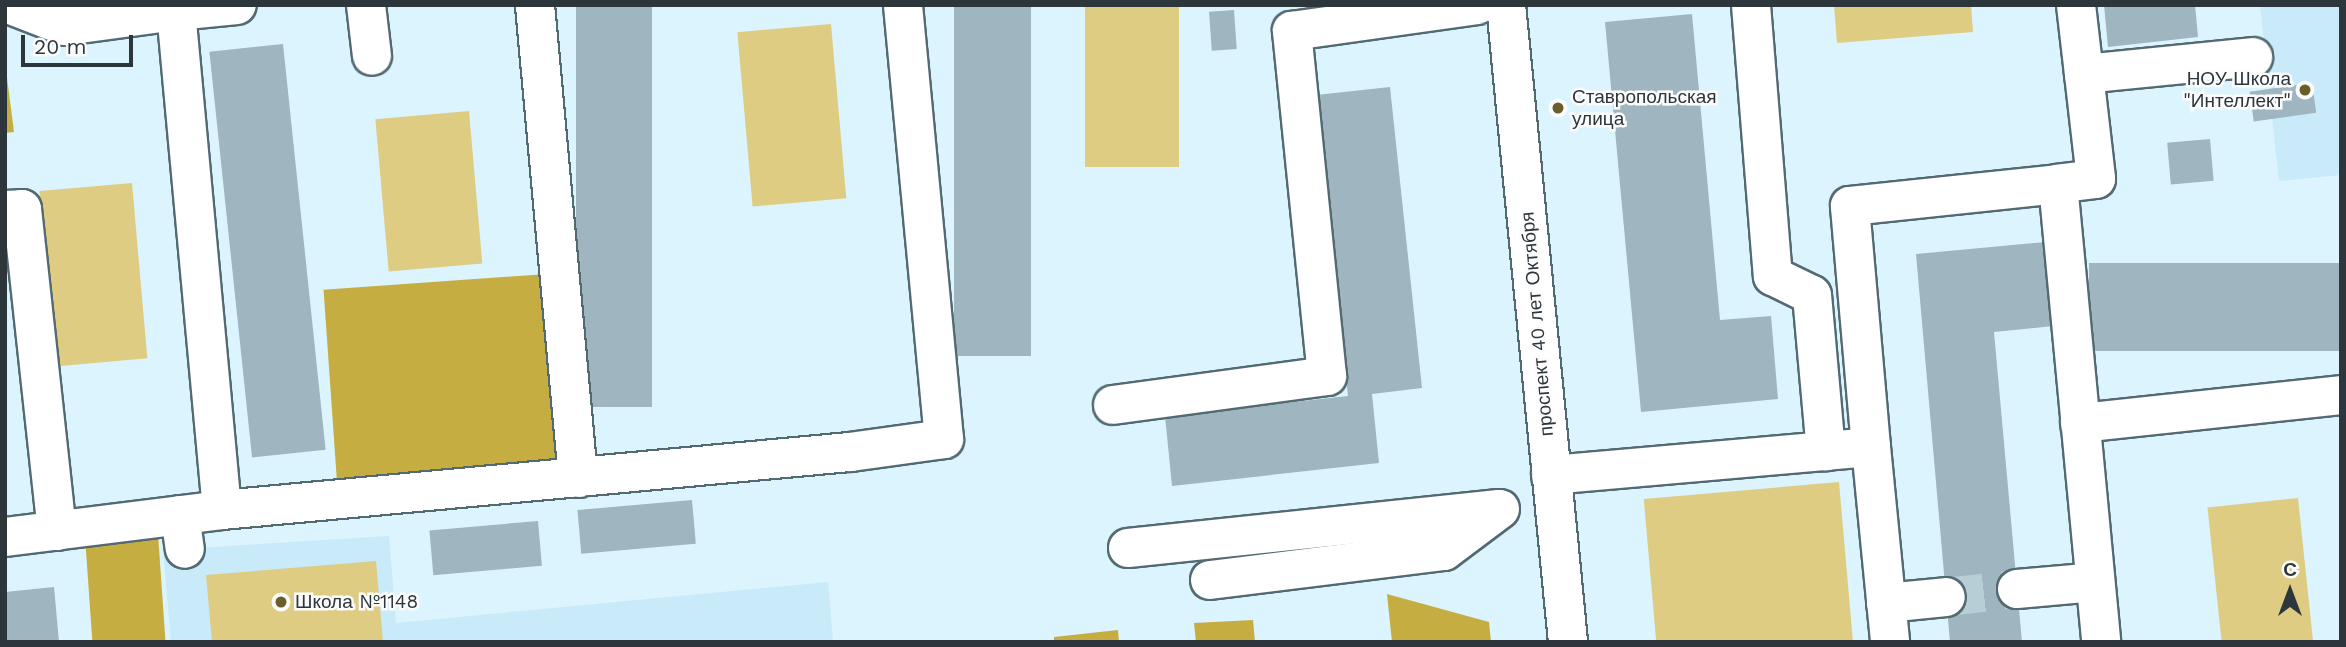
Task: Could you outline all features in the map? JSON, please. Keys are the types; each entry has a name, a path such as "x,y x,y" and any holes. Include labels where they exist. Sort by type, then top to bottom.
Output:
{"street":[{"path":"5,6 11,5 66,35 176,11 237,5"},
{"path":"366,5 372,56"},
{"path":"535,5 578,478"},
{"path":"5,537 57,531 183,532 222,510 850,452 944,439 904,5"},
{"path":"1112,405 1326,376 1291,18 1477,5"},
{"name":"проспект 40 лет Октября","path":"1506,5 1568,642"},
{"path":"1751,5 1773,276 1812,295 1826,451"},
{"path":"1890,642 1850,206 2096,179 2076,5"},
{"path":"176,11 222,510"},
{"path":"2084,74 2253,57"},
{"path":"2058,184 2101,642"},
{"path":"5,211 22,209 57,531"},
{"path":"2080,423 2341,395"},
{"path":"1128,548 1499,509 1552,489 1871,447"},
{"path":"1210,580 1444,551 1499,509"},
{"path":"2017,589 2095,582"},
{"path":"1886,603 1946,597"}],"shaded area":[{"path":"1085,5 1179,5 1179,167 1085,167"},
{"path":"1834,5 1971,5 1973,32 1837,43"},
{"name":"НОУ Школа \"Интеллект\"","path":"2260,5 2341,5 2341,175 2279,181"},
{"path":"831,24 846,198 753,207 737,32"},
{"path":"5,62 14,132 5,133"},
{"path":"469,111 482,263 389,272 375,119"},
{"path":"132,183 147,358 55,366 39,191"},
{"path":"547,274 561,468 337,483 324,290"},
{"path":"1839,482 1853,642 1656,642 1644,499"},
{"path":"2298,498 2313,642 2222,642 2207,508"},
{"path":"158,534 166,642 92,642 85,539"},
{"name":"Школа №1148","path":"389,536 396,623 828,582 833,642 171,642 163,550"},
{"path":"376,561 383,642 212,642 206,575"},
{"path":"1387,594 1489,622 1491,642 1392,642"},
{"path":"1253,620 1255,642 1196,642 1194,623"},
{"path":"1118,630 1119,642 1054,642 1054,637"}],"building":[{"path":"576,5 652,5 652,407 576,407"},
{"path":"954,5 1031,5 1031,356 954,356"},
{"path":"2104,5 2195,5 2198,37 2108,47"},
{"path":"1234,10 1237,49 1212,51 1209,12"},
{"path":"1692,14 1720,320 1771,316 1778,399 1641,412 1605,22"},
{"path":"283,44 326,450 252,458 209,52"},
{"path":"2312,83 2316,113 2254,121 2250,92"},
{"path":"1390,87 1422,388 1372,394 1379,463 1172,486 1165,416 1348,396 1316,95"},
{"path":"2210,139 2214,181 2171,185 2167,143"},
{"path":"2046,242 2053,326 1994,332 2022,642 1950,642 1916,254"},
{"path":"2089,263 2341,263 2341,351 2089,351"},
{"path":"692,500 696,544 581,554 577,510"},
{"path":"538,521 542,566 433,575 429,530"},
{"path":"54,587 59,642 5,642 5,592"}],"tunnel":[{"path":"1946,597 2017,589"}],"place":[{"name":"НОУ Школа \"Интеллект\"","path":"2305,90"},
{"name":"Ставропольская улица","path":"1558,108"},
{"name":"Школа №1148","path":"281,602"}]}
